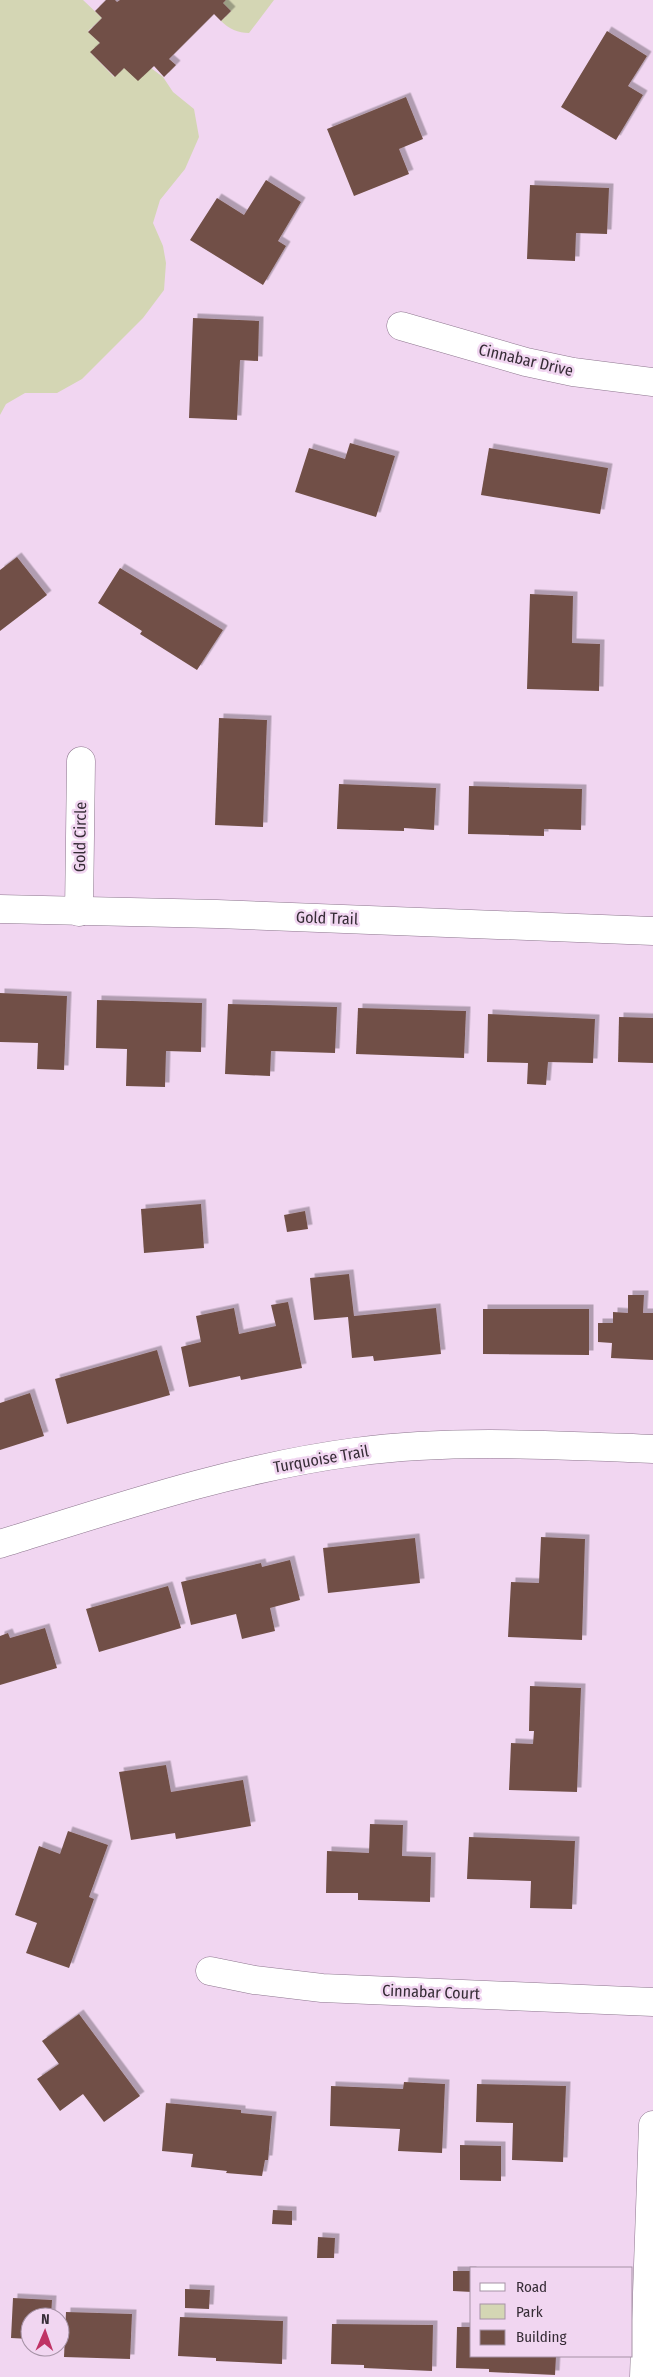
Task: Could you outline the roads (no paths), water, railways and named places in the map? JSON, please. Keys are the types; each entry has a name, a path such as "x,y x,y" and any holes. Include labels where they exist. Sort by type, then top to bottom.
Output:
{"street":[{"name":"Cinnabar Drive","path":"401,326 526,362 573,372 653,382"},
{"name":"Gold Circle","path":"79,912 82,761"},
{"name":"Gold Trail","path":"0,909 217,914 653,931"},
{"name":"Turquoise Trail","path":"0,1544 228,1476 354,1452 470,1443 653,1449"},
{"name":"Cinnabar Court","path":"210,1971 254,1980 322,1988 653,2002"},
{"path":"644,2377 653,2125"}]}
